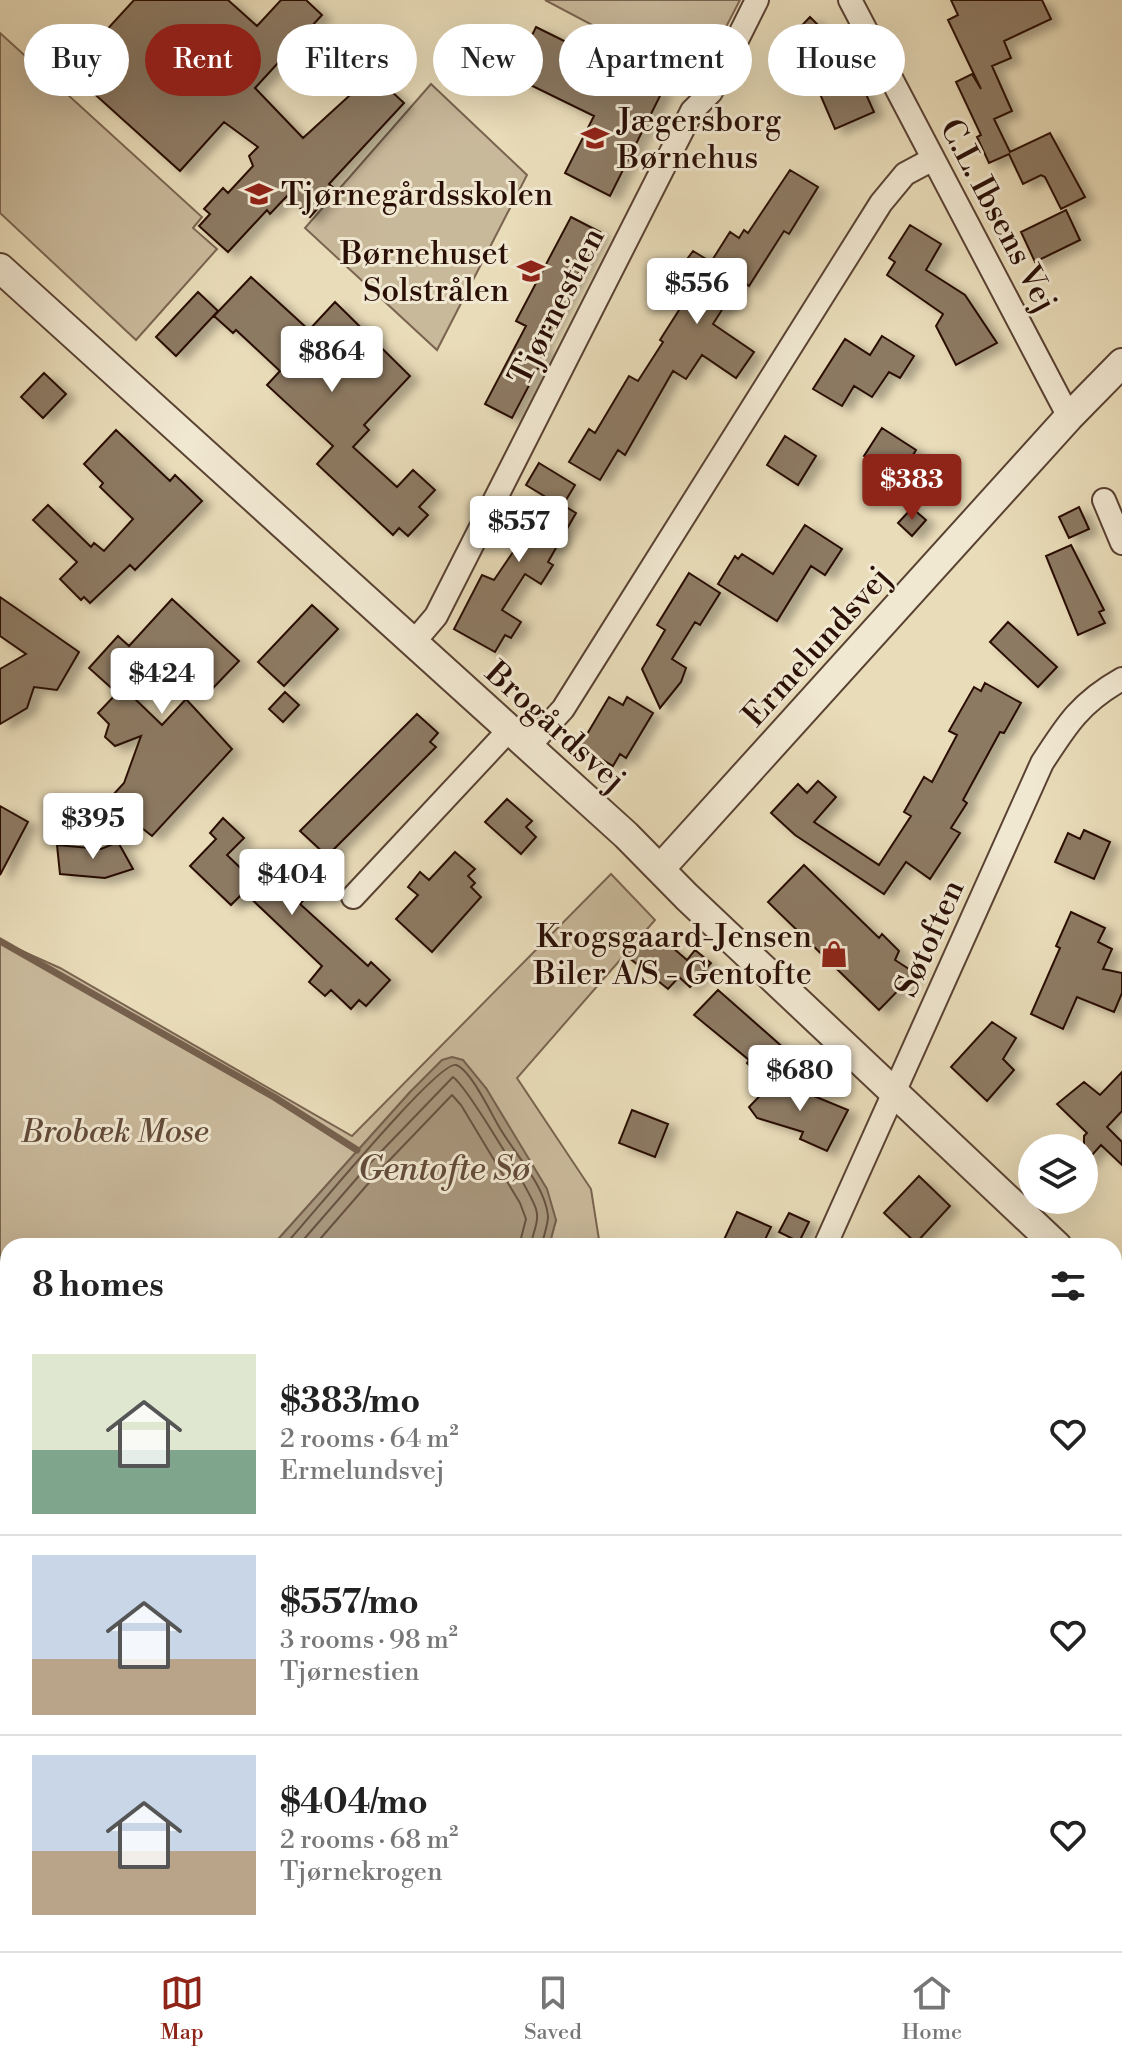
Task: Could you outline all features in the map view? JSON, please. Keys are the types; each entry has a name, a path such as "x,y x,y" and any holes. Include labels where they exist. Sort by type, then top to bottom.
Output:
{"street":[{"name":"Tjørnestien","path":"413,643 436,616 692,111 711,92 757,0"},
{"name":"C.L. Ibsens Vej","path":"850,0 1069,417"},
{"path":"353,897 519,738 563,709 881,203 905,174 933,159"},
{"name":"Brogårdsvej","path":"0,268 519,738 1048,1238"},
{"name":"Ermelundsvej","path":"660,869 1069,417 1122,363"},
{"path":"1104,500 1122,543"},
{"name":"Søtoften","path":"829,1238 1042,763 1074,713 1100,691 1122,679"}],"green space":[{"path":"545,0 740,0 728,24 590,24"},
{"path":"0,33 24,55 24,96 69,96 202,217 193,228 217,249 136,340 0,213"},
{"path":"431,84 433,96 444,96 527,175 437,350 305,228"},
{"name":"Brobæk Mose","path":"611,874 655,920 517,1078 591,1189 599,1238 551,1238 556,1220 486,1088 411,1091 279,1238 0,1238 0,941 60,968 352,1136"}],"water":[{"name":"Gentofte Sø","path":"452,1057 463,1060 486,1088 547,1189 556,1220 551,1238 279,1238 411,1091 442,1060"}],"building":[{"path":"134,0 228,0 255,24 145,24 145,96 261,94 303,138 349,96 397,96 404,103 329,184 335,189 310,217 287,196 270,214 267,210 228,252 199,226 210,214 204,209 223,188 228,193 253,166 249,156 258,147 224,122 180,171 97,96 129,96 129,24 112,24"},
{"path":"281,0 306,0 322,15 314,24 277,24 277,64 261,81 259,24"},
{"path":"951,0 1042,0 1051,19 1004,41 1011,58 992,66 1012,111 994,119 1010,152 1050,133 1085,197 1061,209 1045,177 1041,175 1023,184 1009,154 989,163 977,137 981,135 956,82 972,74 981,89 948,20 958,15"},
{"path":"810,17 817,24 803,24"},
{"path":"543,30 559,38 559,96 660,96 610,196 565,173 594,116 543,91"},
{"path":"821,96 867,96 874,112 835,129"},
{"path":"790,170 818,187 789,234 784,231 749,286 741,280 713,324 754,352 736,378 702,355 686,379 673,371 625,455 618,450 600,480 569,462 589,429 595,433 629,376 638,381 663,342 660,340 700,277 682,266 693,251 711,262 730,232 739,238 744,230 748,233"},
{"path":"1066,210 1080,240 1035,262 1021,232"},
{"path":"571,217 600,232 540,347 547,351 512,418 485,404 526,326 516,321"},
{"path":"910,225 941,244 926,270 965,295 997,343 956,365 936,326 943,314 887,275 895,262 889,258"},
{"path":"251,277 309,330 335,302 410,376 364,425 369,430 353,447 397,487 413,470 435,490 419,507 428,515 408,536 399,528 393,535 317,464 333,446 267,385 280,371 236,330 233,333 214,316"},
{"path":"198,292 218,311 176,356 156,337"},
{"path":"882,336 914,356 900,378 889,372 872,397 854,386 842,406 813,389 845,339 870,355"},
{"path":"44,373 66,394 43,418 21,397"},
{"path":"882,428 916,450 899,478 864,456"},
{"path":"116,430 170,481 175,475 202,501 135,570 130,565 90,603 84,597 81,600 60,579 77,562 33,520 48,505 91,547 94,543 104,551 133,519 100,487 103,483 84,464"},
{"path":"785,436 816,456 798,485 767,465"},
{"path":"539,463 575,485 563,505 576,513 548,562 553,565 541,584 525,574 502,610 521,622 511,638 505,635 495,652 454,629 482,575 494,580 549,499 526,485"},
{"path":"1079,507 1089,529 1069,538 1059,517"},
{"path":"912,508 926,520 912,536 898,523"},
{"path":"805,525 842,549 825,575 811,566 777,621 718,584 735,556 738,559 742,554 773,574"},
{"path":"1071,545 1104,610 1099,612 1105,623 1078,635 1046,556"},
{"path":"689,573 720,593 700,625 695,622 672,659 686,668 681,682 660,708 642,669 665,630 657,625"},
{"path":"0,597 79,652 57,690 34,687 27,708 0,724 0,669 26,654 0,636"},
{"path":"172,599 239,661 213,688 175,653 133,697 162,725 186,699 232,749 152,836 119,810 111,797 124,783 141,736 115,746 105,737 109,724 98,713 117,693 89,668 118,636 129,646"},
{"path":"312,605 338,629 284,686 258,662"},
{"path":"1008,622 1057,667 1038,687 990,642"},
{"path":"985,683 1021,703 1004,733 1000,732 963,800 967,803 951,828 960,833 930,879 906,862 884,894 795,835 771,813 798,784 807,793 818,781 836,797 814,822 879,865 911,816 904,812 924,777 932,782 957,735 949,731 974,687 981,691"},
{"path":"285,692 299,705 283,722 269,709"},
{"path":"609,697 623,705 627,697 653,713 626,758 620,754 613,766 580,746"},
{"path":"417,714 438,733 430,742 436,747 327,856 300,831"},
{"path":"507,799 532,821 526,827 536,837 521,854 485,822"},
{"path":"0,806 28,822 0,875"},
{"path":"223,818 244,838 227,855 253,880 263,870 283,888 310,859 327,874 300,904 368,966 371,962 390,980 366,1006 359,1000 351,1009 331,990 325,996 309,982 322,966 244,892 231,905 190,866 216,839 210,833"},
{"path":"1084,830 1110,842 1094,879 1055,862 1068,833 1080,839"},
{"path":"118,842 133,869 105,878 60,874 57,845 101,849"},
{"path":"455,852 475,869 468,876 475,883 471,887 481,897 432,952 396,919 418,895 408,887 420,872 429,880"},
{"path":"804,865 879,938 882,934 899,951 895,960 915,973 879,1010 768,902"},
{"path":"1071,912 1105,928 1098,942 1112,949 1103,969 1122,973 1122,993 1114,1012 1077,997 1063,1029 1031,1014 1060,948 1056,946"},
{"path":"649,933 656,940 659,936 687,960 695,950 711,963 690,987 679,977 668,989 623,953 638,935 644,940"},
{"path":"718,990 794,1057 770,1084 747,1063 749,1060 694,1015"},
{"path":"992,1022 1016,1038 1003,1059 1014,1070 987,1101 951,1067"},
{"path":"1122,1072 1122,1111 1107,1127 1122,1142 1122,1165 1101,1145 1098,1148 1098,1134 1086,1134 1057,1104 1084,1082 1100,1095"},
{"path":"775,1080 848,1110 827,1151 800,1139 803,1132 757,1118 749,1107"},
{"path":"632,1110 668,1124 655,1157 619,1143"},
{"path":"919,1176 950,1206 921,1238 911,1238 884,1213"},
{"path":"737,1212 771,1227 766,1238 725,1238"},
{"path":"789,1213 809,1222 801,1238 791,1238 779,1232"}],"waterway":[{"path":"0,941 274,1097 357,1150"}],"place":[{"name":"Jægersborg Børnehus","path":"595,138"},
{"name":"Tjørnegårdsskolen","path":"259,194"},
{"name":"Børnehuset Solstrålen","path":"531,271"},
{"name":"Krogsgaard-Jensen Biler A/S - Gentofte","path":"834,954"}]}
